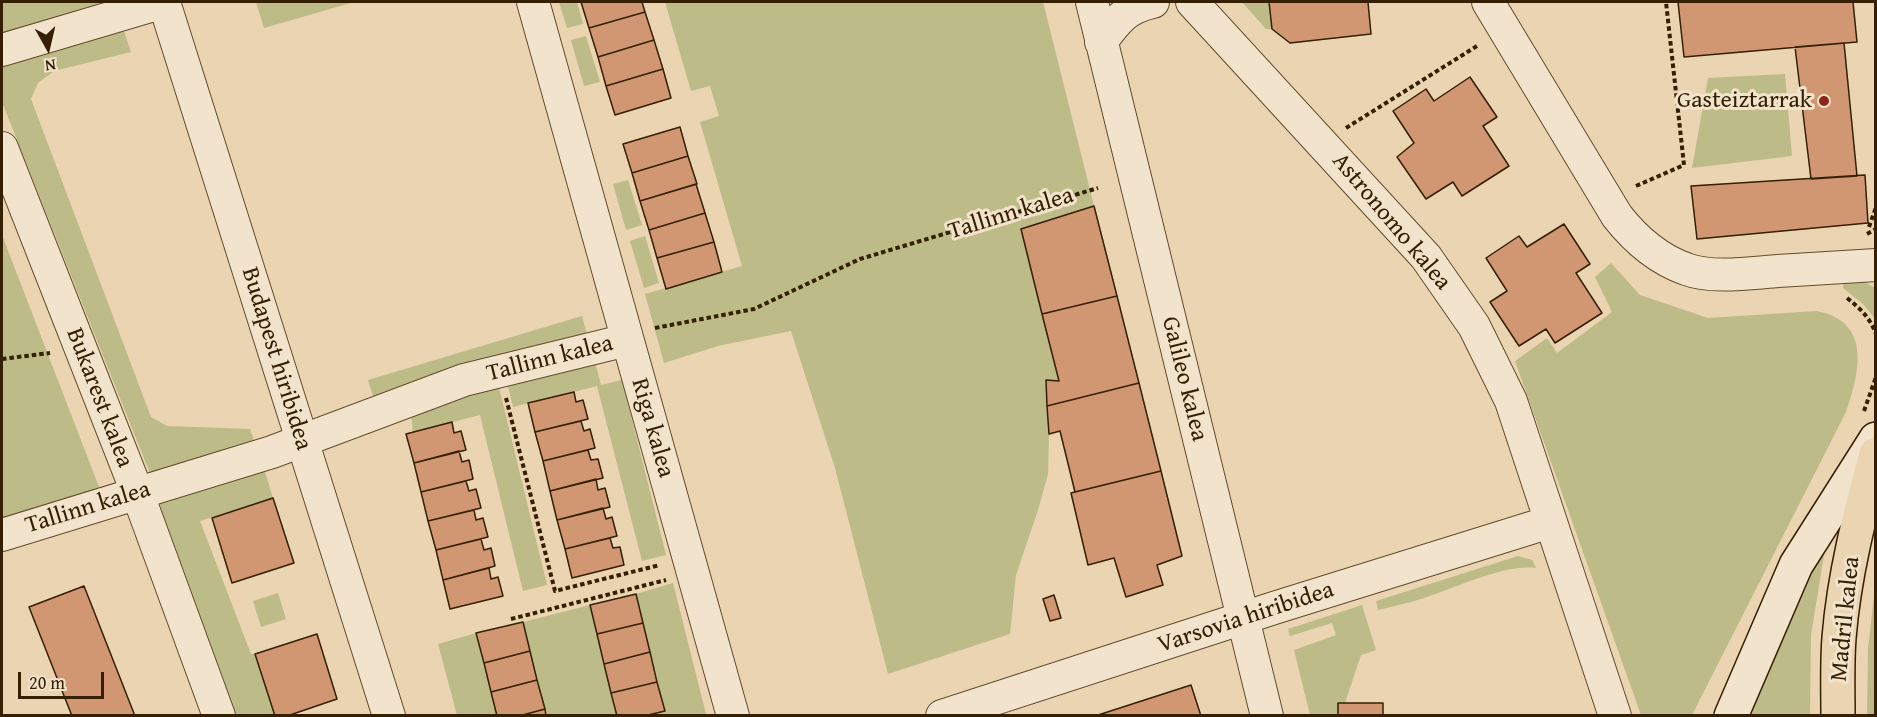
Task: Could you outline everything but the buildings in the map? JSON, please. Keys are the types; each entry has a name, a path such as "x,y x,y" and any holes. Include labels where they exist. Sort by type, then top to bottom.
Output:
{"main road":[{"path":"1731,716 1796,565 1875,439"},
{"name":"Madril kalea","path":"1838,716 1839,638 1845,592 1857,527 1875,454"}],"street":[{"path":"2,50 164,2"},
{"name":"Budapest hiribidea","path":"164,2 389,716"},
{"name":"Riga kalea","path":"533,2 733,716"},
{"name":"Galileo kalea","path":"1092,2 1267,716"},
{"path":"1101,42 1116,23 1136,6 1153,2"},
{"name":"Astronomo kalea","path":"1192,2 1426,256 1474,326 1511,401 1615,716"},
{"path":"1488,2 1617,216 1631,234 1649,249 1671,263 1688,270 1716,274 1875,265"},
{"name":"Bukarest kalea","path":"2,148 137,492 219,716"},
{"name":"Tallinn kalea","path":"2,535 272,452 464,380 627,340"},
{"name":"Varsovia hiribidea","path":"942,716 1550,522"}],"path":[{"path":"1636,186 1684,165 1666,2"},
{"path":"1344,130 1478,46"},
{"name":"Tallinn kalea","path":"627,340 648,329 754,309 860,259 1098,188"},
{"path":"1869,227 1875,207"},
{"path":"1843,294 1862,310 1872,323 1875,334"},
{"path":"2,359 80,349"},
{"path":"499,371 555,591 691,566"},
{"path":"511,619 691,566"}],"shaded area":[{"path":"2,2 99,2 100,6 2,36"},
{"path":"256,2 354,2 264,28"},
{"path":"559,2 577,2 583,24 567,28"},
{"path":"665,2 1043,2 1094,206 1021,229 1059,381 1046,380 1049,434 1048,474 1016,575 1010,634 888,674 835,468 791,331 718,346 664,363 645,294 742,266 700,122 719,116 710,86 691,91"},
{"path":"1242,2 1269,2 1272,29 1266,29"},
{"path":"121,22 131,52 54,71 38,83 31,99 151,417 167,426 250,429 255,444 151,476 2,102 2,61"},
{"path":"586,36 600,82 584,86 571,40"},
{"path":"1785,74 1792,156 1692,168 1708,78"},
{"path":"628,180 642,225 626,230 613,184"},
{"path":"2,235 109,513 2,547"},
{"path":"645,236 659,283 644,288 630,241"},
{"path":"1611,263 1640,295 1708,318 1816,311 1834,317 1846,325 1854,337 1857,350 1855,381 1846,412 1692,715 1641,715 1515,361 1547,338 1557,353 1612,312 1595,277"},
{"path":"1843,279 1860,279 1875,288 1875,319 1864,305 1843,288"},
{"path":"582,316 589,342 377,409 368,380"},
{"path":"592,350 601,385 622,380 666,555 642,561 597,386 513,407 506,378"},
{"path":"497,379 547,585 523,591 480,415 413,432 410,405"},
{"path":"262,462 273,498 200,521 251,654 255,654 275,715 236,715 151,498"},
{"path":"1821,552 1824,555 1811,635 1810,715 1740,716"},
{"path":"1518,556 1532,560 1536,568 1494,573 1424,598 1378,610 1376,601"},
{"path":"673,583 706,714 701,716 644,715 665,710 636,594"},
{"path":"1875,587 1875,715 1867,715 1868,649"},
{"path":"278,593 286,619 261,627 253,601"},
{"path":"590,605 617,715 546,715 523,622"},
{"path":"1362,605 1376,650 1361,655 1345,703 1338,715 1310,715 1294,650 1336,635 1332,623 1290,636 1288,629"},
{"path":"476,633 497,715 457,715 438,644"}],"place":[{"name":"Gasteiztarrak","path":"1824,101"}]}
